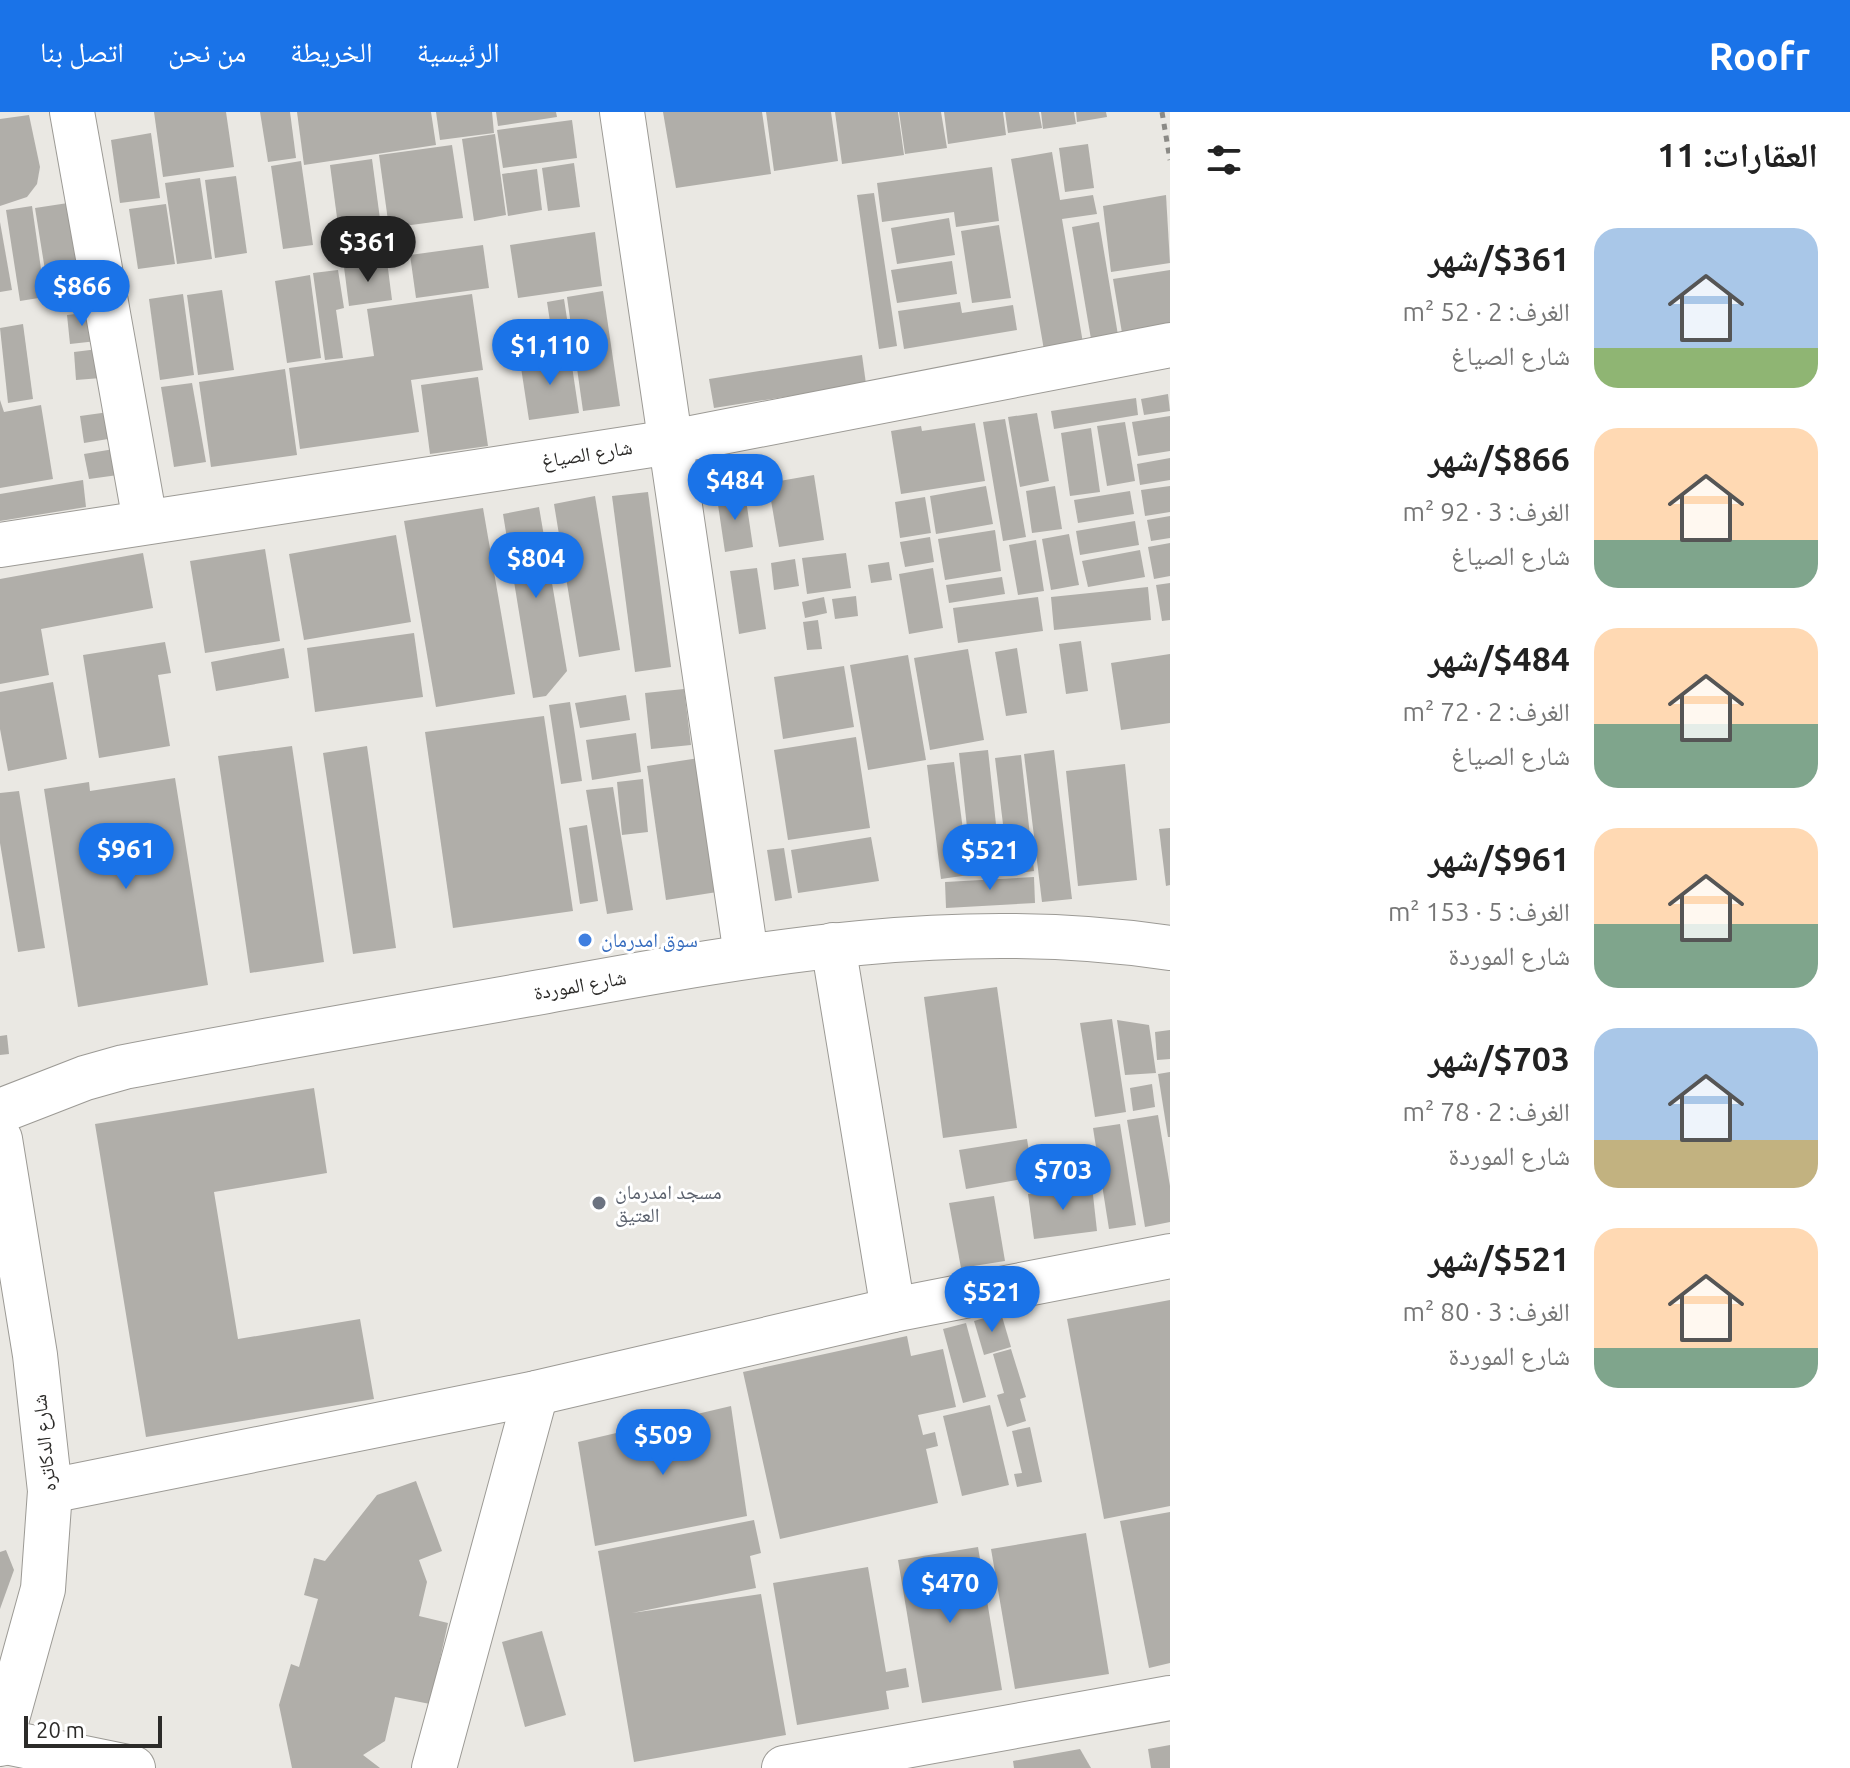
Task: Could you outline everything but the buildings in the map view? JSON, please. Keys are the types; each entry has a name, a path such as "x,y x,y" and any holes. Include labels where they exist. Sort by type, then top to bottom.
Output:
{"street":[{"path":"72,112 145,521"},
{"path":"622,112 746,955"},
{"name":"شارع الصياغ","path":"0,545 671,442 1170,345"},
{"name":"شارع الموردة","path":"0,1111 73,1082 124,1067 746,955 967,934 1094,937 1170,948"},
{"path":"833,945 893,1310"},
{"name":"شارع الدكاتره","path":"0,1139 35,1355 50,1491 43,1589 0,1743"},
{"path":"50,1491 536,1393 893,1310 1170,1256"},
{"path":"434,1768 536,1393"},
{"path":"784,1768 982,1751 1170,1698"},
{"path":"0,1743 133,1768"}],"path":[{"path":"1162,112 1170,160"}],"place":[{"name":"سوق امدرمان","path":"585,940"},
{"name":"مسجد امدرمان العتيق","path":"599,1203"}]}
